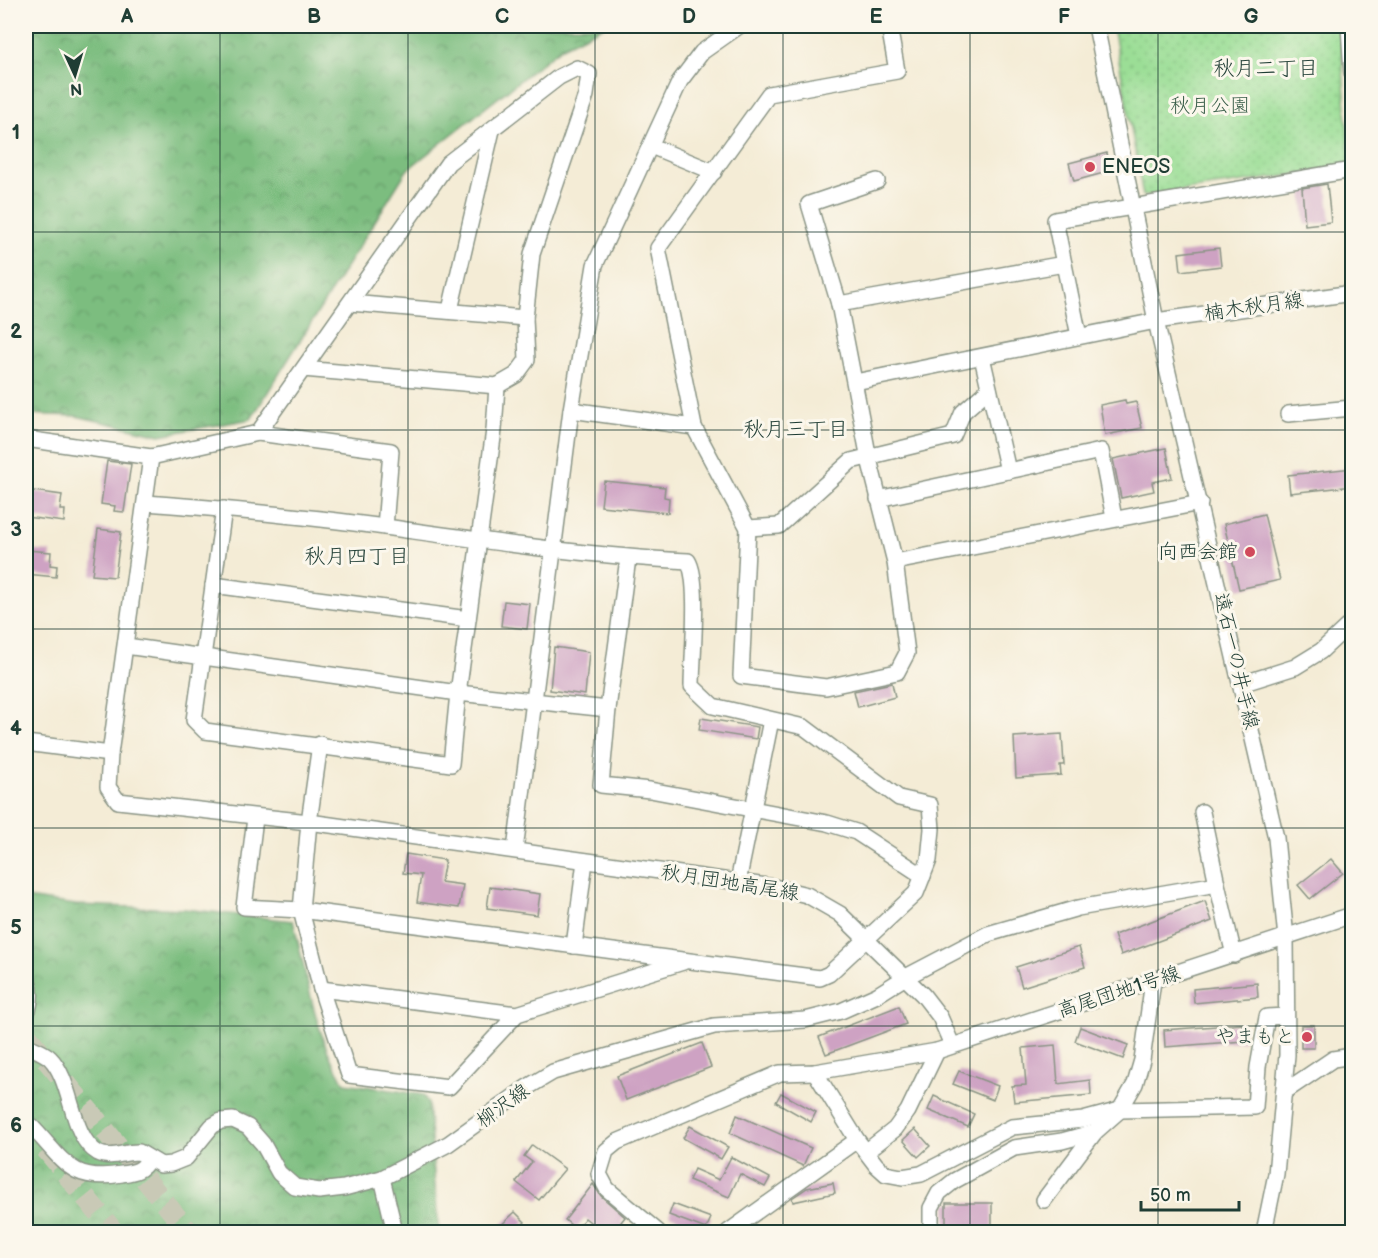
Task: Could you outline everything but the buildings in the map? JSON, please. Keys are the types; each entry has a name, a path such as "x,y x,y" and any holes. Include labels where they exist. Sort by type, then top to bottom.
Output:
{"street":[{"path":"515,850 555,551 571,410 595,266 680,81 702,52 739,26"},
{"path":"877,181 809,204 838,304 869,459 895,562 907,653 897,672 826,687 741,676 748,528 694,427 658,248 769,94 897,71 889,26"},
{"name":"遠石一の井手線","path":"1096,26 1156,321 1276,838 1286,938 1284,1092 1276,1174 1264,1233"},
{"path":"1348,26 1353,73"},
{"path":"258,433 303,369 350,303 448,163 559,76 577,68 589,74 586,94 532,254 525,318 527,360 516,375 497,386 303,369"},
{"path":"450,310 492,130"},
{"path":"651,146 714,172"},
{"path":"1079,336 1056,220 1353,170"},
{"path":"838,304 1064,264"},
{"name":"楠木秋月線","path":"855,382 1156,321 1353,293"},
{"path":"350,303 525,318"},
{"path":"982,357 1008,471"},
{"path":"224,508 194,720 205,731 320,744 451,764 458,693 494,430 497,386"},
{"path":"748,528 779,526 851,461 869,459 953,436 963,412 989,389"},
{"path":"1288,414 1353,408"},
{"path":"571,410 694,427"},
{"path":"26,439 151,457 258,433 391,451 385,527"},
{"path":"878,499 1101,451 1114,518"},
{"name":"秋月団地高尾線","path":"151,457 110,754 108,787 118,801 255,818 309,822 515,850 738,882 807,895 840,914 904,978 940,1017 952,1045"},
{"path":"146,503 224,508 385,527 478,542 555,551 688,561 693,569 694,588 692,686 713,706 804,728 899,798 930,806 932,829 929,860 916,892 829,974 820,978 301,910 244,907 255,818"},
{"path":"895,562 1200,503"},
{"path":"628,558 608,709 601,785 754,808 827,823 856,832 923,876"},
{"path":"213,585 468,619"},
{"path":"1241,684 1295,667 1321,651 1353,622"},
{"path":"126,646 458,693 608,709"},
{"path":"738,882 771,720"},
{"path":"26,742 110,754"},
{"path":"320,744 309,822 301,910 321,989 349,1075 448,1087 517,1014"},
{"path":"1202,812 1234,954"},
{"path":"574,946 585,861"},
{"name":"柳沢線","path":"26,1045 48,1056 58,1067 88,1144 99,1153 112,1156 139,1152 161,1165 186,1158 212,1126 220,1121 233,1120 248,1127 263,1144 279,1173 295,1187 319,1191 344,1188 382,1178 468,1132 526,1088 553,1072 714,1026 805,1020 841,1011 877,995 904,978 988,934 1078,908 1217,884"},
{"name":"高尾団地1号線","path":"658,1233 607,1190 599,1174 606,1151 617,1142 780,1073 816,1072 937,1051 1353,915"},
{"path":"321,989 517,1014 689,960"},
{"path":"26,975 31,1000 26,1015"},
{"path":"1044,1200 1095,1132 1119,1110 1135,1084 1140,1068 1153,981"},
{"path":"816,1072 862,1146 886,1174 902,1177 921,1174 1012,1127 1083,1120 1119,1110 1256,1107 1258,1067 1267,1017 1286,1016"},
{"path":"728,1233 862,1146 895,1129 908,1111 937,1051"},
{"path":"1284,1092 1333,1059 1353,1056"},
{"path":"26,1124 31,1126 70,1168 84,1176 104,1178 137,1172 149,1159"},
{"path":"931,1233 931,1208 939,1193 954,1181 1014,1148 1062,1141 1095,1132"},
{"path":"382,1178 395,1233"}],"green space":[{"path":"26,26 604,26 562,47 407,170 251,419 160,435 76,416 26,414"},
{"name":"秋月公園","path":"1113,26 1340,26 1350,167 1143,196"},
{"path":"26,898 76,905 184,909 293,921 319,1028 335,1067 345,1083 423,1095 428,1103 439,1232 26,1232"}],"tunnel":[{"path":"26,1035 189,1232"},
{"path":"46,1149 114,1232"}],"place":[{"name":"ENEOS","path":"1090,167"},
{"name":"向西会館","path":"1250,552"},
{"name":"やまもと","path":"1307,1037"}],"district":[{"name":"秋月二丁目","path":"1266,68"},
{"name":"秋月三丁目","path":"796,429"},
{"name":"秋月四丁目","path":"357,556"}]}
